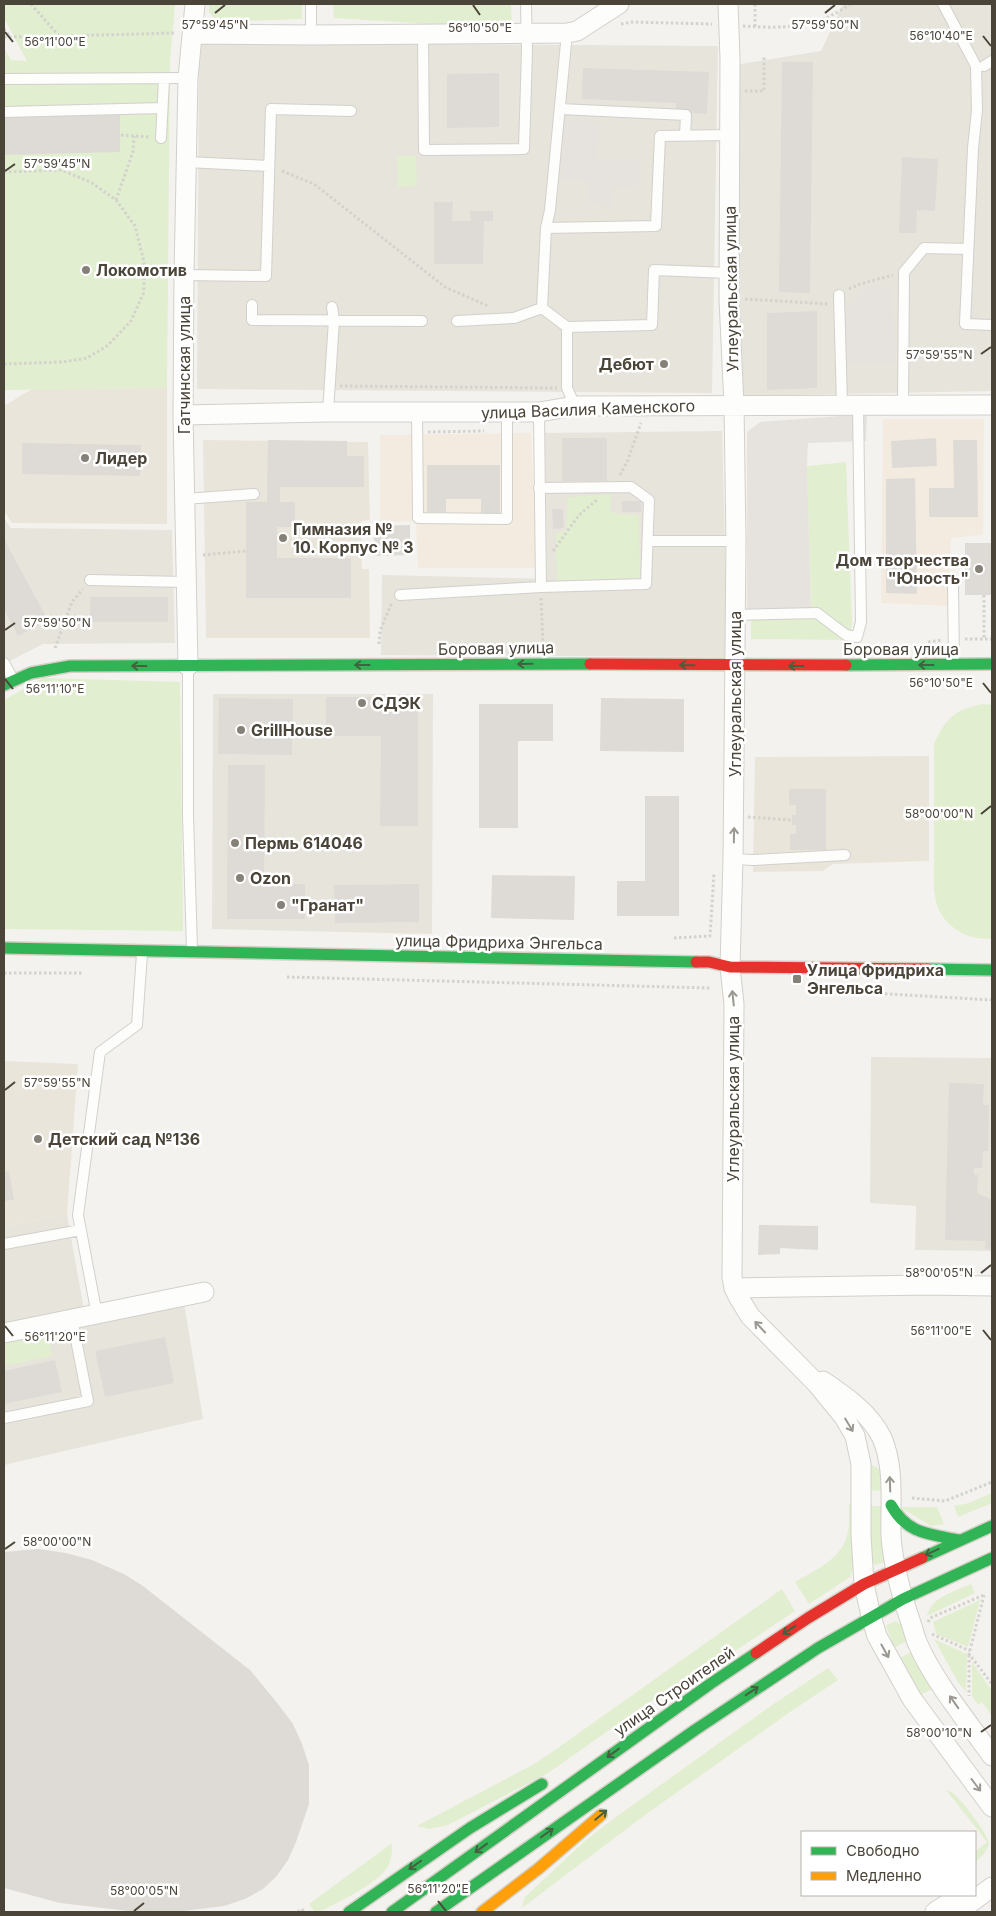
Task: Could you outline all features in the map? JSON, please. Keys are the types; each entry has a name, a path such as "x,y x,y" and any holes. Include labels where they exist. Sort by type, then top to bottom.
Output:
{"main road":[{"name":"Боровая улица","path":"9,683 31,673 70,666 992,664"},
{"name":"улица Фридриха Энгельса","path":"4,948 709,962 730,967 992,970"},
{"path":"891,1506 896,1517 916,1532 960,1540"},
{"name":"улица Строителей","path":"392,1912 710,1684 808,1618 864,1584 992,1526"},
{"path":"436,1912 728,1706 824,1643 903,1599 992,1558"},
{"path":"593,1753 710,1684"},
{"path":"633,1788 728,1706"},
{"path":"349,1912 470,1828 552,1778"},
{"path":"482,1912 538,1869 611,1806"}],"street":[{"name":"Гатчинская улица","path":"188,666 183,415 184,275 188,78 196,4"},
{"path":"192,34 566,33 578,31 619,4"},
{"name":"Углеуральская улица","path":"728,4 730,58 729,299 734,405 736,541 736,666 730,967 734,1004 732,1278 734,1288 750,1316 794,1362"},
{"name":"улица Василия Каменского","path":"183,415 417,412 507,421 539,412 575,406 992,405"},
{"path":"734,1288 992,1286"},
{"path":"4,1333 204,1292"},
{"path":"794,1362 848,1398 861,1410 881,1437 888,1454 891,1537 895,1569 917,1642 938,1678 992,1756"},
{"path":"794,1362 817,1384 844,1417 855,1436 861,1464 861,1536 864,1584 877,1636 912,1698 992,1807"},
{"path":"976,1884 992,1871"},
{"path":"958,1912 992,1887"},
{"path":"935,1912 959,1896"}],"lane":[{"path":"311,4 311,35"},
{"path":"424,34 424,150 524,149 526,4"},
{"path":"943,4 976,66 977,110 973,148 965,324 992,325"},
{"path":"542,308 546,228 550,210 566,33"},
{"path":"4,79 164,80 188,78"},
{"path":"161,138 164,80"},
{"path":"4,112 162,108"},
{"path":"560,109 686,115 685,136"},
{"path":"184,275 266,276 271,110 351,111"},
{"path":"546,228 656,226 660,136 729,134"},
{"path":"186,162 269,166"},
{"path":"903,404 904,272 924,248 968,249"},
{"path":"542,308 567,327 652,325 654,270 729,273"},
{"path":"736,615 817,613 846,635 857,637 861,622 850,404 839,295"},
{"path":"252,306 252,320 422,321"},
{"path":"328,412 334,320 332,307"},
{"path":"457,321 514,318 542,308"},
{"path":"567,327 567,388 575,406"},
{"path":"417,412 418,518 507,519 507,421"},
{"path":"539,412 541,587"},
{"path":"400,595 541,587 646,584 649,500 631,487 539,488"},
{"path":"184,499 254,494"},
{"path":"649,541 736,541"},
{"path":"90,580 186,582"},
{"path":"953,584 954,665"},
{"path":"4,663 9,683"},
{"path":"188,666 188,815 192,952"},
{"path":"733,859 753,860 845,855"},
{"path":"97,1315 78,1215 100,1052 137,1025 142,952"},
{"path":"4,1244 81,1230"},
{"path":"4,1418 88,1401 72,1319"}],"path":[{"path":"31,4 60,36"},
{"path":"755,4 755,27"},
{"path":"4,29 10,37"},
{"path":"4,37 192,34"},
{"path":"744,91 764,91 764,55"},
{"path":"116,200 134,152 134,136"},
{"path":"269,166 314,184 445,287 514,318"},
{"path":"4,172 62,170 92,182 116,200 135,226 144,262 144,292 131,321 107,346 87,358 62,362 4,364"},
{"path":"729,299 826,305 839,295 860,284 904,272"},
{"path":"330,386 567,388"},
{"path":"418,432 507,421"},
{"path":"200,555 246,551"},
{"path":"54,654 72,602 90,580"},
{"path":"541,587 543,648"},
{"path":"379,649 380,632 391,603 400,595"},
{"path":"984,595 984,639"},
{"path":"745,817 792,820"},
{"path":"4,973 92,973"},
{"path":"280,977 710,988"},
{"path":"848,991 992,1000"},
{"path":"909,1498 945,1501 992,1482"},
{"path":"927,1624 930,1618 984,1594 969,1652 969,1698"},
{"path":"917,1642 928,1636 927,1631 969,1652 992,1684"},
{"path":"298,1912 302,1909 304,1912"}],"shaded area":[{"path":"846,4 992,4 992,391 736,396 734,65 821,51 842,6"},
{"path":"199,42 718,46 712,393 197,389"},
{"path":"565,120 599,122 597,159 640,162 638,189 612,187 611,206 588,204 589,181 561,179"},
{"path":"867,286 893,286 895,364 847,364 847,311"},
{"name":"Лидер","path":"167,388 167,524 12,523 4,511 4,406 32,389"},
{"path":"867,414 866,441 808,443 811,610 747,609 747,432 760,422"},
{"path":"883,419 984,419 983,535 951,538 948,606 881,603"},
{"path":"722,431 728,657 381,655 382,575 547,579 545,433"},
{"path":"531,433 537,568 418,568 416,521 380,522 380,435"},
{"name":"Гимназия № 10. Корпус № 3","path":"203,440 368,442 370,520 361,521 362,569 369,569 370,638 206,638"},
{"path":"4,518 11,528 172,530 175,643 43,644 4,664"},
{"path":"213,694 433,694 432,934 212,929"},
{"path":"929,756 929,861 833,864 823,871 753,872 755,757"},
{"path":"871,1057 992,1058 992,1251 915,1250 916,1206 870,1203"},
{"name":"Детский сад №136","path":"4,1061 78,1064 67,1215 4,1227"},
{"path":"67,1215 85,1315 183,1297 203,1419 4,1465 4,1227"}],"green space":[{"name":"Локомотив","path":"4,4 175,4 170,61 167,388 4,390 4,48 11,60 27,61 4,18"},
{"path":"209,4 302,4 302,19 217,22 209,12"},
{"path":"333,4 508,4 511,6 512,29 334,18"},
{"path":"397,156 416,156 417,186 398,187"},
{"path":"846,462 852,623 850,640 751,639 751,619 811,610 807,466"},
{"path":"611,494 610,511 618,514 639,515 640,578 557,581 556,534 566,530 568,497"},
{"path":"43,678 180,682 183,931 4,929 4,700"},
{"path":"983,704 992,705 992,938 984,939 967,935 945,920 937,905 934,889 934,744 942,728 952,716 965,709"},
{"path":"47,1332 52,1356 4,1366 4,1341"},
{"path":"869,1465 880,1470 884,1491 867,1490"},
{"path":"992,1493 992,1503 958,1517 954,1506 969,1503"},
{"path":"849,1504 853,1504 855,1563 850,1577 809,1604 795,1582 826,1564 844,1544 848,1532"},
{"path":"866,1506 883,1506 885,1559 884,1562 876,1565 871,1562"},
{"path":"900,1507 937,1507 944,1524 931,1526"},
{"path":"971,1584 975,1593 927,1616 929,1609 939,1599"},
{"path":"782,1589 795,1611 702,1673 649,1702 548,1773 448,1825 429,1829 417,1826 534,1764"},
{"path":"980,1600 968,1647 936,1634 933,1622"},
{"path":"895,1621 904,1626 910,1639 894,1648 886,1626"},
{"path":"934,1639 967,1654 966,1692 958,1682"},
{"path":"913,1651 934,1688 919,1696 898,1659"},
{"path":"972,1662 992,1691 992,1716 982,1702 978,1705 972,1696"},
{"path":"828,1668 838,1680 645,1815 522,1908 525,1897 586,1840 772,1705"},
{"path":"946,1790 954,1794 964,1805 988,1840 987,1849 976,1861 976,1851 987,1842"},
{"path":"392,1843 392,1855 389,1863 377,1879 346,1898 319,1912 315,1912 309,1904"}],"building":[{"path":"782,62 813,62 810,293 779,292"},
{"path":"583,68 709,72 707,114 676,112 676,103 582,99"},
{"path":"499,73 499,127 447,128 447,74"},
{"path":"120,115 120,152 4,155 4,117"},
{"path":"902,157 938,159 935,211 917,210 916,233 899,233"},
{"path":"434,202 453,202 452,221 471,221 470,211 493,211 493,221 484,221 483,264 434,264"},
{"path":"817,311 817,388 767,390 767,313"},
{"path":"562,438 607,438 607,481 562,481"},
{"path":"936,438 937,466 892,468 891,441"},
{"path":"268,440 347,441 347,456 364,456 364,487 280,487 280,502 295,502 295,527 277,527 277,558 351,558 351,598 246,598 246,502 267,502"},
{"path":"953,440 977,440 978,517 929,517 929,488 954,488"},
{"path":"22,443 141,445 140,476 22,474"},
{"path":"427,465 500,465 500,513 481,513 481,499 446,499 446,512 427,512"},
{"path":"915,478 917,594 886,593 886,479"},
{"path":"622,501 641,501 641,512 622,512"},
{"path":"552,509 563,509 564,528 553,529"},
{"path":"410,525 410,555 374,556 374,526"},
{"path":"4,539 48,620 18,636 4,609"},
{"name":"Дом творчества \"Юность\"","path":"965,543 992,543 992,595 965,595"},
{"path":"90,597 168,597 168,622 90,622"},
{"path":"326,697 418,697 418,826 380,826 381,736 326,736"},
{"path":"219,698 293,699 292,755 218,754"},
{"path":"601,698 684,699 684,752 600,751"},
{"path":"479,704 553,704 553,741 518,741 518,828 479,828"},
{"path":"228,765 265,765 264,883 305,884 305,919 227,919"},
{"path":"789,789 826,789 826,850 790,850 790,834 796,834 796,825 792,825 792,815 796,815 796,805 789,805"},
{"path":"645,796 679,796 679,916 617,916 617,881 645,881"},
{"path":"492,875 575,876 574,920 491,918"},
{"path":"419,884 419,922 335,923 334,885"},
{"path":"949,1083 984,1084 983,1105 989,1105 988,1151 983,1151 982,1168 974,1168 974,1175 978,1175 977,1193 992,1200 992,1249 985,1249 986,1241 945,1240"},
{"path":"9,1171 14,1200 4,1201 4,1172"},
{"path":"759,1225 818,1226 818,1250 780,1248 780,1254 758,1255"},
{"path":"165,1337 174,1383 105,1397 95,1351"},
{"path":"55,1360 62,1392 4,1404 4,1371"},
{"path":"38,1549 66,1553 92,1560 124,1574 143,1586 250,1670 293,1724 309,1765 309,1804 288,1860 276,1877 263,1889 245,1899 224,1906 175,1912 137,1912 60,1903 4,1888 4,1552"}],"traffic: fast":[{"path":"4,685 31,673 70,666 590,664"},
{"path":"846,665 992,664"},
{"path":"4,948 696,962"},
{"path":"927,969 992,970"},
{"path":"891,1505 897,1515 912,1527 929,1534 959,1540"},
{"path":"922,1558 992,1526"},
{"path":"436,1912 695,1730 818,1648 903,1599 992,1558"},
{"path":"392,1912 756,1653"},
{"path":"349,1912 470,1828 542,1784"}],"traffic: slow":[{"path":"482,1912 538,1869 601,1815"}],"traffic: jam":[{"path":"590,664 846,665"},
{"path":"696,962 709,962 730,967 927,969"},
{"path":"756,1653 864,1584 922,1558"}],"place":[{"name":"Локомотив","path":"86,270"},
{"name":"Дебют","path":"664,364"},
{"name":"Лидер","path":"85,458"},
{"name":"Гимназия № 10. Корпус № 3","path":"283,538"},
{"name":"Дом творчества \"Юность\"","path":"979,569"},
{"name":"СДЭК","path":"362,703"},
{"name":"GrillHouse","path":"241,730"},
{"name":"Пермь 614046","path":"235,843"},
{"name":"Ozon","path":"240,878"},
{"name":"\"Гранат\"","path":"281,905"},
{"name":"Улица Фридриха Энгельса","path":"797,979"},
{"name":"Детский сад №136","path":"38,1139"}]}
